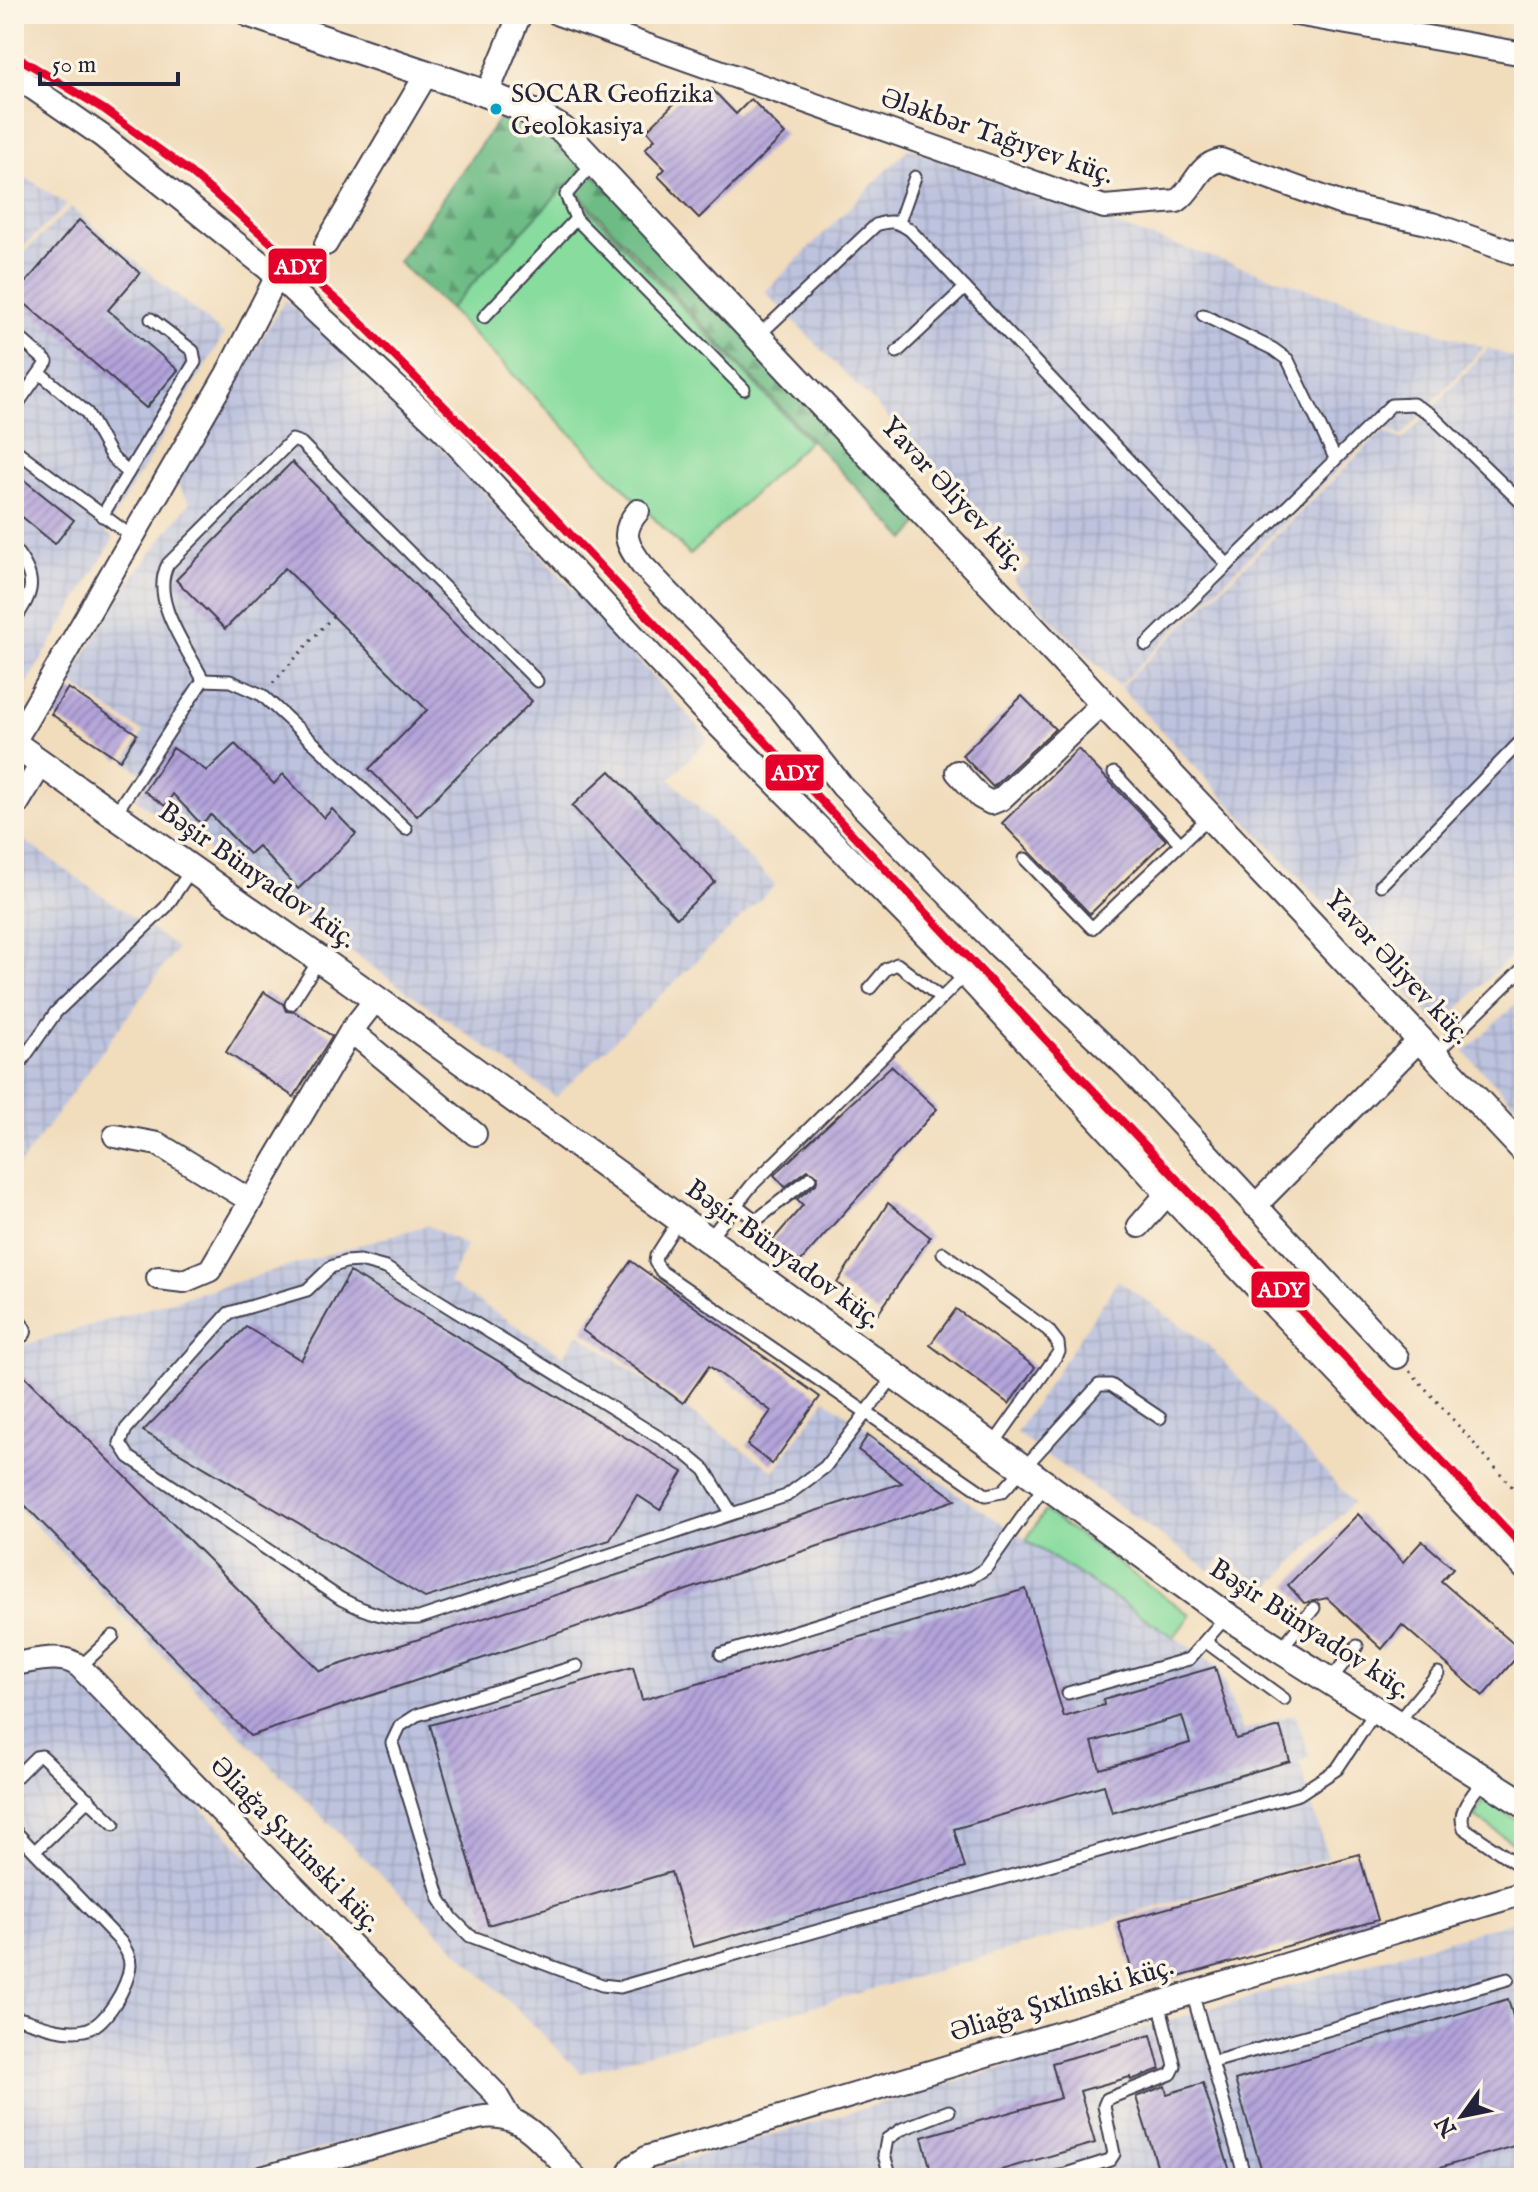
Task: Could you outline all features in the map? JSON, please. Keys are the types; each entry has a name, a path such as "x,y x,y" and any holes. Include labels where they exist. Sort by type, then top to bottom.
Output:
{"street":[{"name":"Yavər Əliyev küç.","path":"250,14 487,94 536,114 563,130 1524,1150"},
{"path":"487,94 520,14"},
{"path":"1296,14 1524,54"},
{"name":"Ələkbər Tağıyev küç.","path":"568,19 1104,207 1177,201 1185,196 1201,169 1221,160 1342,204 1421,221 1524,256"},
{"path":"14,75 102,136 277,276 327,319 478,464 699,706 965,975 1167,1194 1524,1568"},
{"path":"326,244 426,75"},
{"path":"14,743 227,374 277,276"},
{"path":"638,511 627,524 625,536 642,565 779,707 842,786 999,947 1127,1067 1397,1357"},
{"path":"957,772 980,797 991,803 1001,799 1104,702"},
{"name":"Bəşir Bünyadov küç.","path":"14,743 376,999 1278,1652 1524,1804"},
{"path":"14,809 42,763"},
{"path":"158,1278 184,1281 210,1270 351,1031 376,999"},
{"path":"351,1031 475,1134"},
{"path":"1255,1206 1427,1047"},
{"path":"115,1136 158,1144 251,1201"},
{"path":"1139,1226 1167,1194"},
{"path":"14,1664 60,1658 72,1660 80,1667"},
{"name":"Əliağa Şıxlinski küç.","path":"80,1667 495,2093 509,2117 532,2131 576,2178"},
{"name":"Əliağa Şıxlinski küç.","path":"627,2178 632,2167 648,2157 1524,1893"},
{"path":"261,2178 478,2118 509,2117"}],"lane":[{"path":"595,161 566,195 576,219 744,389"},
{"path":"899,222 915,177"},
{"path":"484,317 576,219"},
{"path":"759,335 876,225 888,221 899,222 1228,565"},
{"path":"897,352 965,288"},
{"path":"1203,315 1288,360 1335,458"},
{"path":"102,516 195,362 193,351 151,319"},
{"path":"14,333 47,362 14,409"},
{"path":"41,374 87,413 111,456 128,473"},
{"path":"1146,645 1382,411 1401,403 1413,404 1429,413 1524,505"},
{"path":"203,680 162,597 162,575 168,564 292,440 301,443 537,681"},
{"path":"14,449 131,536"},
{"path":"14,549 23,560 32,590 29,601 14,620"},
{"path":"203,680 230,681 262,695 406,829"},
{"path":"115,815 203,680"},
{"path":"1381,885 1524,738"},
{"path":"1114,773 1181,844"},
{"path":"1025,859 1092,928 1210,816"},
{"path":"14,1072 56,1012 166,907 191,869"},
{"path":"291,1004 319,959"},
{"path":"870,988 886,969 897,964 941,998"},
{"path":"1427,1047 1524,967"},
{"path":"708,1239 735,1204 965,975"},
{"path":"735,1204 753,1218 759,1218 810,1178"},
{"path":"679,1218 656,1256 657,1267 986,1495 1002,1492 1099,1385 1111,1385 1160,1418"},
{"path":"943,1253 1048,1330 1058,1343 1059,1352 992,1446"},
{"path":"732,1514 705,1470 686,1454 386,1268 360,1261 331,1267 307,1290 229,1313 126,1429 120,1443 129,1457 341,1599 372,1615 396,1619 419,1618 732,1514 786,1496 805,1485 825,1467 894,1375"},
{"path":"721,1654 972,1577 986,1568 1045,1485"},
{"path":"1278,1652 1314,1608"},
{"path":"1068,1693 1189,1659 1227,1616"},
{"path":"80,1667 113,1636"},
{"path":"1206,1642 1284,1699"},
{"path":"1328,1683 1357,1646"},
{"path":"577,1666 417,1715 400,1726 392,1743 440,1899 452,1918 470,1936 602,1985 620,1987 1299,1794 1337,1769 1385,1718 1438,1673"},
{"path":"14,1779 36,1757 42,1756 114,1824"},
{"path":"1484,1779 1461,1813 1460,1820 1464,1828 1524,1869"},
{"path":"35,1851 89,1799"},
{"path":"14,1830 121,1942 130,1963 128,1978 100,2022 87,2030 61,2030 22,2019"},
{"path":"1213,2062 1508,1979"},
{"path":"1191,1991 1245,2178"},
{"path":"1053,2178 1110,2160 1114,2154 1104,2106 1107,2099 1171,2074 1175,2066 1159,2002"},
{"path":"891,2178 884,2155 887,2139 902,2129 949,2111"}],"path":[{"path":"262,695 333,616"},
{"path":"1397,1357 1524,1500"}],"shaded area":[{"path":"909,148 1121,227 1484,347 1402,436 1381,427 1118,686 1013,580 1030,562 765,292"},
{"path":"14,169 67,205 14,256"},
{"path":"71,207 224,335 105,531 114,538 21,694 14,689 14,262"},
{"path":"285,300 351,358 484,492 709,738 670,779 775,885 556,1097 136,799 149,778 125,762 143,732 68,682 129,582 190,502 175,483"},
{"path":"1488,348 1524,361 1524,943 1440,1027 1120,687 1383,431 1403,440"},
{"path":"14,836 177,948 14,1173"},
{"path":"1524,996 1524,1113 1464,1052"},
{"path":"427,1225 466,1245 449,1283 564,1356 578,1333 774,1471 825,1399 968,1501 1218,1666 1242,1731 1295,1714 1310,1757 1299,1762 1328,1858 581,2073 249,1744 14,1503 14,1348"},
{"path":"1118,1280 1207,1344 1353,1502 1265,1592 1225,1555 1210,1571 1016,1433"},
{"path":"66,1669 488,2101 220,2178 14,2178 14,1678"},
{"path":"1524,1918 1524,2178 638,2178 643,2172"}],"green space":[{"path":"503,113 540,129 575,154 922,520 906,540 568,183 449,309 398,262"},
{"path":"565,184 809,441 690,555 449,309"},
{"path":"1045,1511 1190,1615 1174,1637 1026,1540"},
{"path":"1484,1800 1524,1825 1524,1850 1475,1817"}],"building":[{"path":"689,89 700,101 712,89 736,114 751,99 785,134 699,218 658,176 665,169 645,149 655,139 647,130"},
{"path":"79,220 140,273 108,310 178,370 146,408 15,295"},
{"path":"292,462 532,701 417,816 369,769 427,710 285,568 225,629 176,580"},
{"path":"14,472 74,520 55,544 14,510"},
{"path":"68,688 137,734 120,760 51,714"},
{"path":"1022,696 1055,729 993,787 962,755"},
{"path":"235,744 274,784 283,774 324,818 332,809 356,834 298,889 258,846 249,854 211,815 201,824 173,794 165,806 144,791 173,748 207,771"},
{"path":"1078,749 1166,840 1090,914 1002,823"},
{"path":"610,771 715,882 677,918 572,806"},
{"path":"264,992 283,1004 286,1011 295,1012 332,1036 294,1097 226,1052"},
{"path":"891,1066 937,1109 800,1262 772,1241 803,1205 797,1199 816,1184 818,1176 808,1170 785,1187 774,1175"},
{"path":"888,1203 930,1237 878,1314 837,1283"},
{"path":"631,1261 820,1397 772,1464 747,1445 771,1411 709,1366 683,1403 582,1330"},
{"path":"350,1272 683,1472 660,1510 637,1495 610,1540 425,1598 143,1431 246,1327 301,1360"},
{"path":"956,1309 1035,1367 1009,1404 930,1345"},
{"path":"14,1365 320,1671 902,1483 858,1450 868,1435 956,1500 250,1736 14,1494"},
{"path":"1358,1514 1403,1562 1422,1541 1453,1568 1441,1581 1522,1651 1483,1696 1402,1625 1382,1649 1327,1598 1304,1603 1288,1585"},
{"path":"1026,1589 1064,1717 1104,1705 1103,1699 1215,1667 1236,1739 1280,1727 1290,1761 1112,1813 1104,1785 954,1829 965,1868 693,1947 671,1872 488,1925 430,1725 633,1667 642,1700","holes":["1182,1716 1190,1743 1100,1769 1092,1742"]},
{"path":"1359,1854 1378,1920 1137,1989 1118,1922"},
{"path":"1508,1999 1524,2054 1524,2143 1406,2178 1264,2178 1235,2080"},
{"path":"1151,2035 1160,2069 1131,2080 1130,2077 1080,2091 1095,2143 973,2178 933,2178 922,2137 1061,2098 1052,2063"},
{"path":"1203,2083 1232,2178 1161,2178 1136,2097 1165,2086 1167,2094"}],"transit line":[{"name":"ADY","path":"14,55 105,110 190,172 348,310 540,502 1524,1548"}],"place":[{"name":"SOCAR Geofizika Geolokasiya","path":"496,109"}]}
